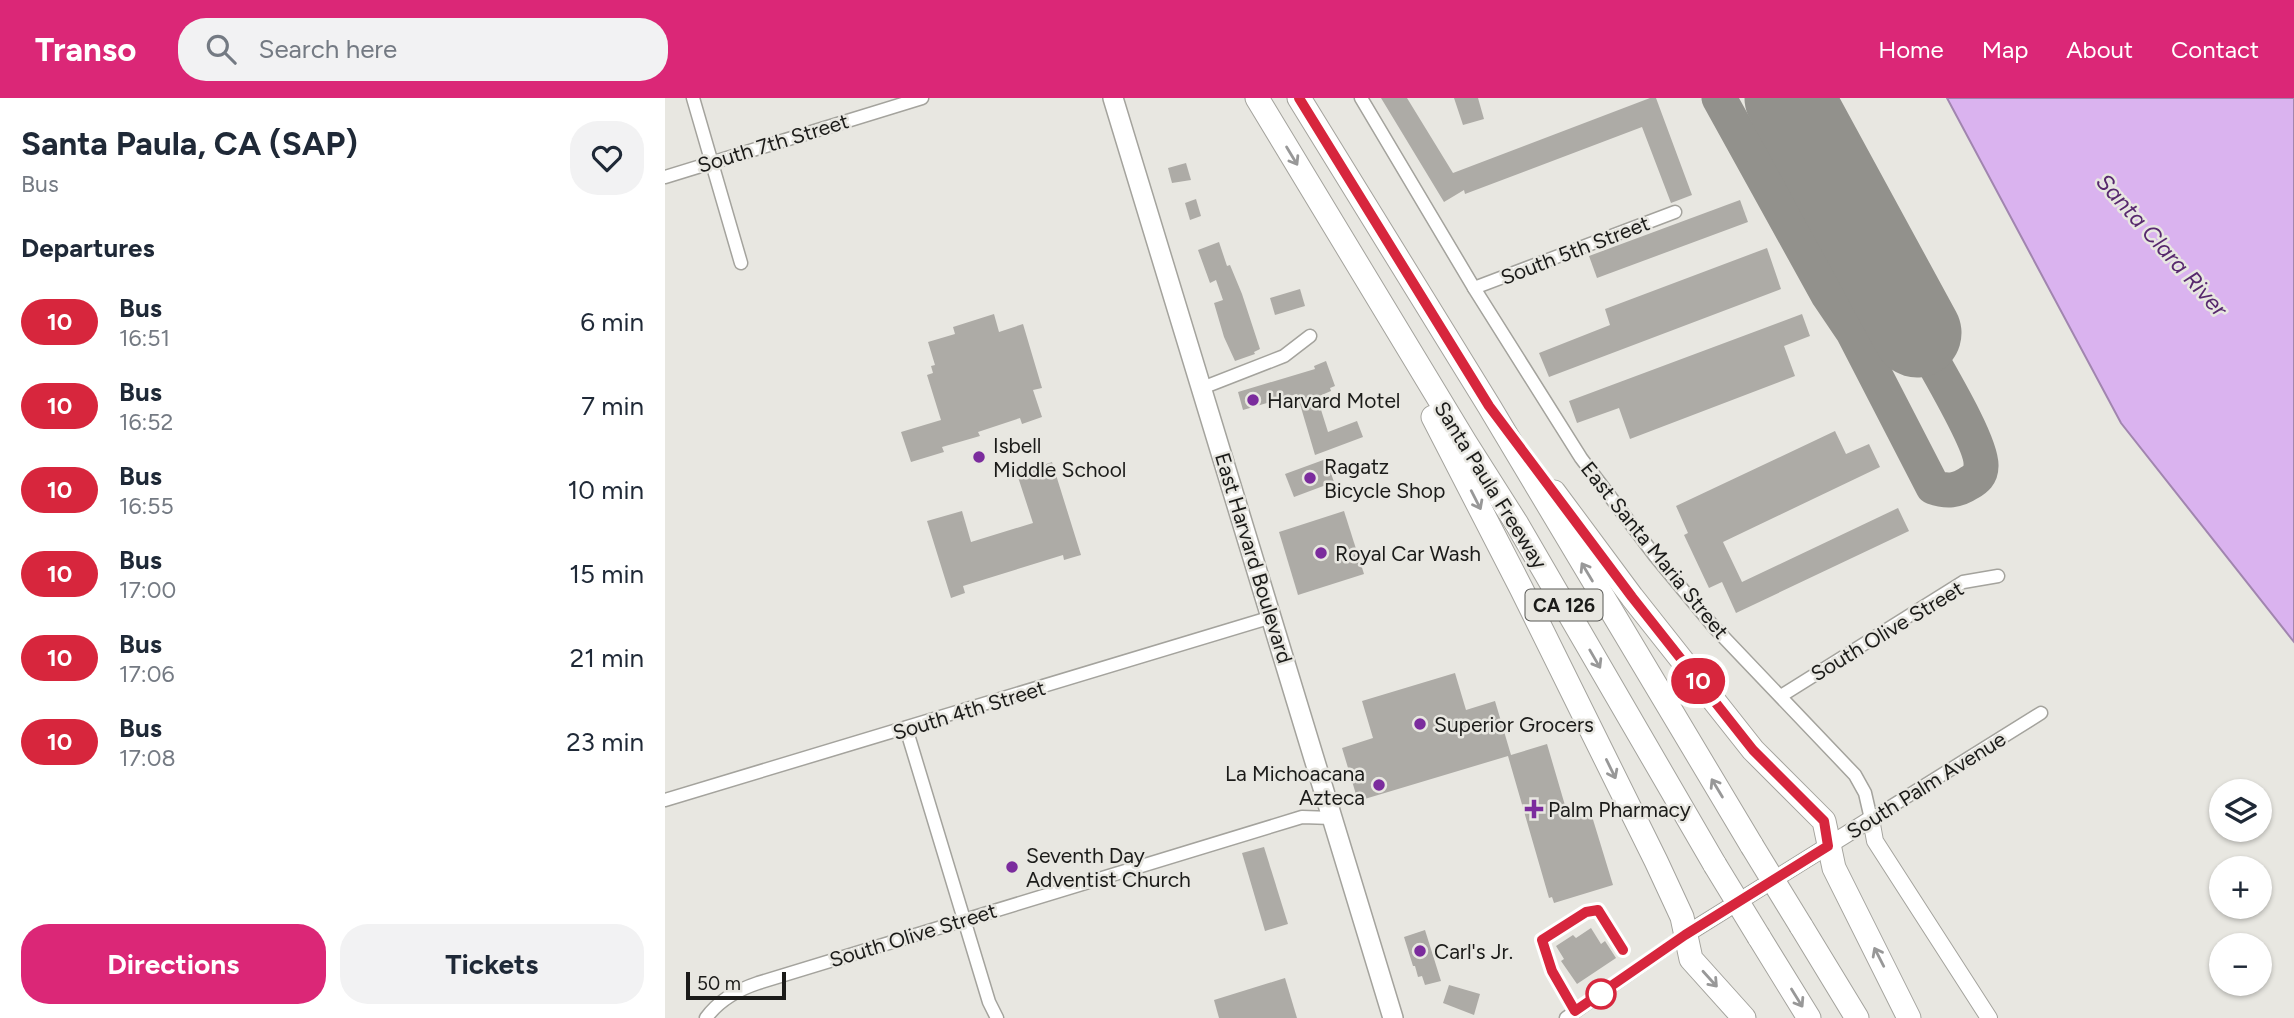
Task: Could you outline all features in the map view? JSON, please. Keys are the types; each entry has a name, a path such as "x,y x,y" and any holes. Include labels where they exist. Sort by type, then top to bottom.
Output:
{"highway":[{"name":"Santa Paula Freeway","path":"1257,98 1517,524 1715,865 1809,1018"},
{"name":"Santa Paula Freeway","path":"1299,98 1489,406 1857,1018"},
{"path":"1408,349 1421,393 1656,860 1682,917 1691,959 1744,1018"},
{"path":"1489,406 1632,597 1753,750 1824,821 1834,868 1909,1018"}],"main road":[{"name":"East Harvard Boulevard","path":"1113,98 1393,1018"}],"street":[{"path":"693,98 741,263"},
{"name":"South 7th Street","path":"665,177 922,98"},
{"name":"East Santa Maria Street","path":"1361,98 1474,288 1581,458 1688,596 1855,775 1865,793 1875,841 1989,1018"},
{"name":"South 5th Street","path":"1474,288 1675,212"},
{"path":"1202,388 1285,356 1310,336"},
{"name":"South Olive Street","path":"1781,696 1963,582 1997,576"},
{"name":"South 4th Street","path":"665,800 1272,617"},
{"name":"South Palm Avenue","path":"1566,1018 1685,935 2041,713"},
{"path":"906,729 995,1018"},
{"name":"South Olive Street","path":"706,1018 719,1003 745,987 1302,817 1332,818"}],"water":[{"name":"Santa Clara River","path":"1947,98 2294,98 2294,642 2121,423"}],"building":[{"path":"1381,98 1407,98 1453,173 1656,98 1692,195 1671,203 1642,127 1465,194 1464,190 1444,202"},
{"path":"1454,98 1478,98 1484,119 1463,125"},
{"path":"1186,163 1191,180 1172,183 1168,168"},
{"path":"1196,199 1201,216 1190,220 1185,203"},
{"path":"1740,200 1748,222 1597,278 1589,256"},
{"path":"1219,242 1227,266 1230,265 1242,294 1260,349 1254,352 1255,354 1235,361 1224,337 1214,303 1223,300 1216,280 1210,283 1198,250"},
{"path":"1767,248 1781,289 1549,377 1539,353 1610,325 1605,309"},
{"path":"1300,289 1305,306 1275,315 1270,298"},
{"path":"994,314 999,332 1023,324 1042,388 1033,390 1042,417 1022,424 1020,418 978,432 980,436 942,447 944,452 911,462 901,432 941,420 927,375 933,373 931,366 935,365 928,342 955,334 953,327"},
{"path":"1802,314 1810,336 1784,346 1795,376 1630,439 1619,408 1577,423 1569,401"},
{"path":"1326,361 1335,386 1330,388 1331,391 1317,397 1328,432 1357,421 1363,437 1315,455 1297,394 1243,410 1238,392 1315,369 1314,366"},
{"path":"1835,431 1846,454 1869,444 1880,467 1723,542 1742,582 1898,508 1909,531 1736,613 1722,582 1709,588 1684,535 1688,533 1676,506"},
{"name":"Ragatz Bicycle Shop","path":"1326,459 1334,482 1294,497 1285,474"},
{"path":"1052,462 1081,555 1064,560 1063,555 963,586 965,593 951,598 927,521 962,511 971,542 1033,523 1017,474"},
{"name":"Royal Car Wash","path":"1344,511 1364,574 1298,595 1279,532"},
{"path":"1455,673 1466,710 1495,701 1511,755 1547,744 1569,819 1591,813 1613,885 1554,903 1552,897 1549,898 1508,756 1358,801 1342,748 1373,738 1362,701"},
{"path":"1264,847 1288,924 1265,931 1242,853"},
{"path":"1591,928 1601,944 1605,941 1616,958 1577,984 1561,961 1564,959 1556,946"},
{"name":"Carl's Jr.","path":"1425,930 1441,981 1425,985 1422,976 1418,977 1413,966 1404,937"},
{"path":"1285,978 1297,1018 1219,1018 1214,1000"},
{"path":"1449,985 1480,994 1474,1015 1443,1003"}],"taxiway":[{"path":"1719,98 1828,295 1853,332 1933,487 1956,489 1965,486 1979,474 1979,455 1955,400 1917,333"}],"runway":[{"path":"1789,98 1917,333"}],"bus line":[{"name":"10","path":"1299,98 1489,406 1632,597 1753,750 1824,821 1828,846 1685,935 1575,1011 1552,971 1542,940 1586,912 1598,910 1623,950"}],"place":[{"name":"Harvard Motel","path":"1253,400"},
{"name":"Isbell Middle School","path":"979,457"},
{"name":"Ragatz Bicycle Shop","path":"1310,478"},
{"name":"Royal Car Wash","path":"1321,553"},
{"name":"Superior Grocers","path":"1420,724"},
{"name":"La Michoacana Azteca","path":"1379,785"},
{"name":"Palm Pharmacy","path":"1534,809"},
{"name":"Seventh Day Adventist Church","path":"1012,867"},
{"name":"Carl's Jr.","path":"1420,951"}]}
